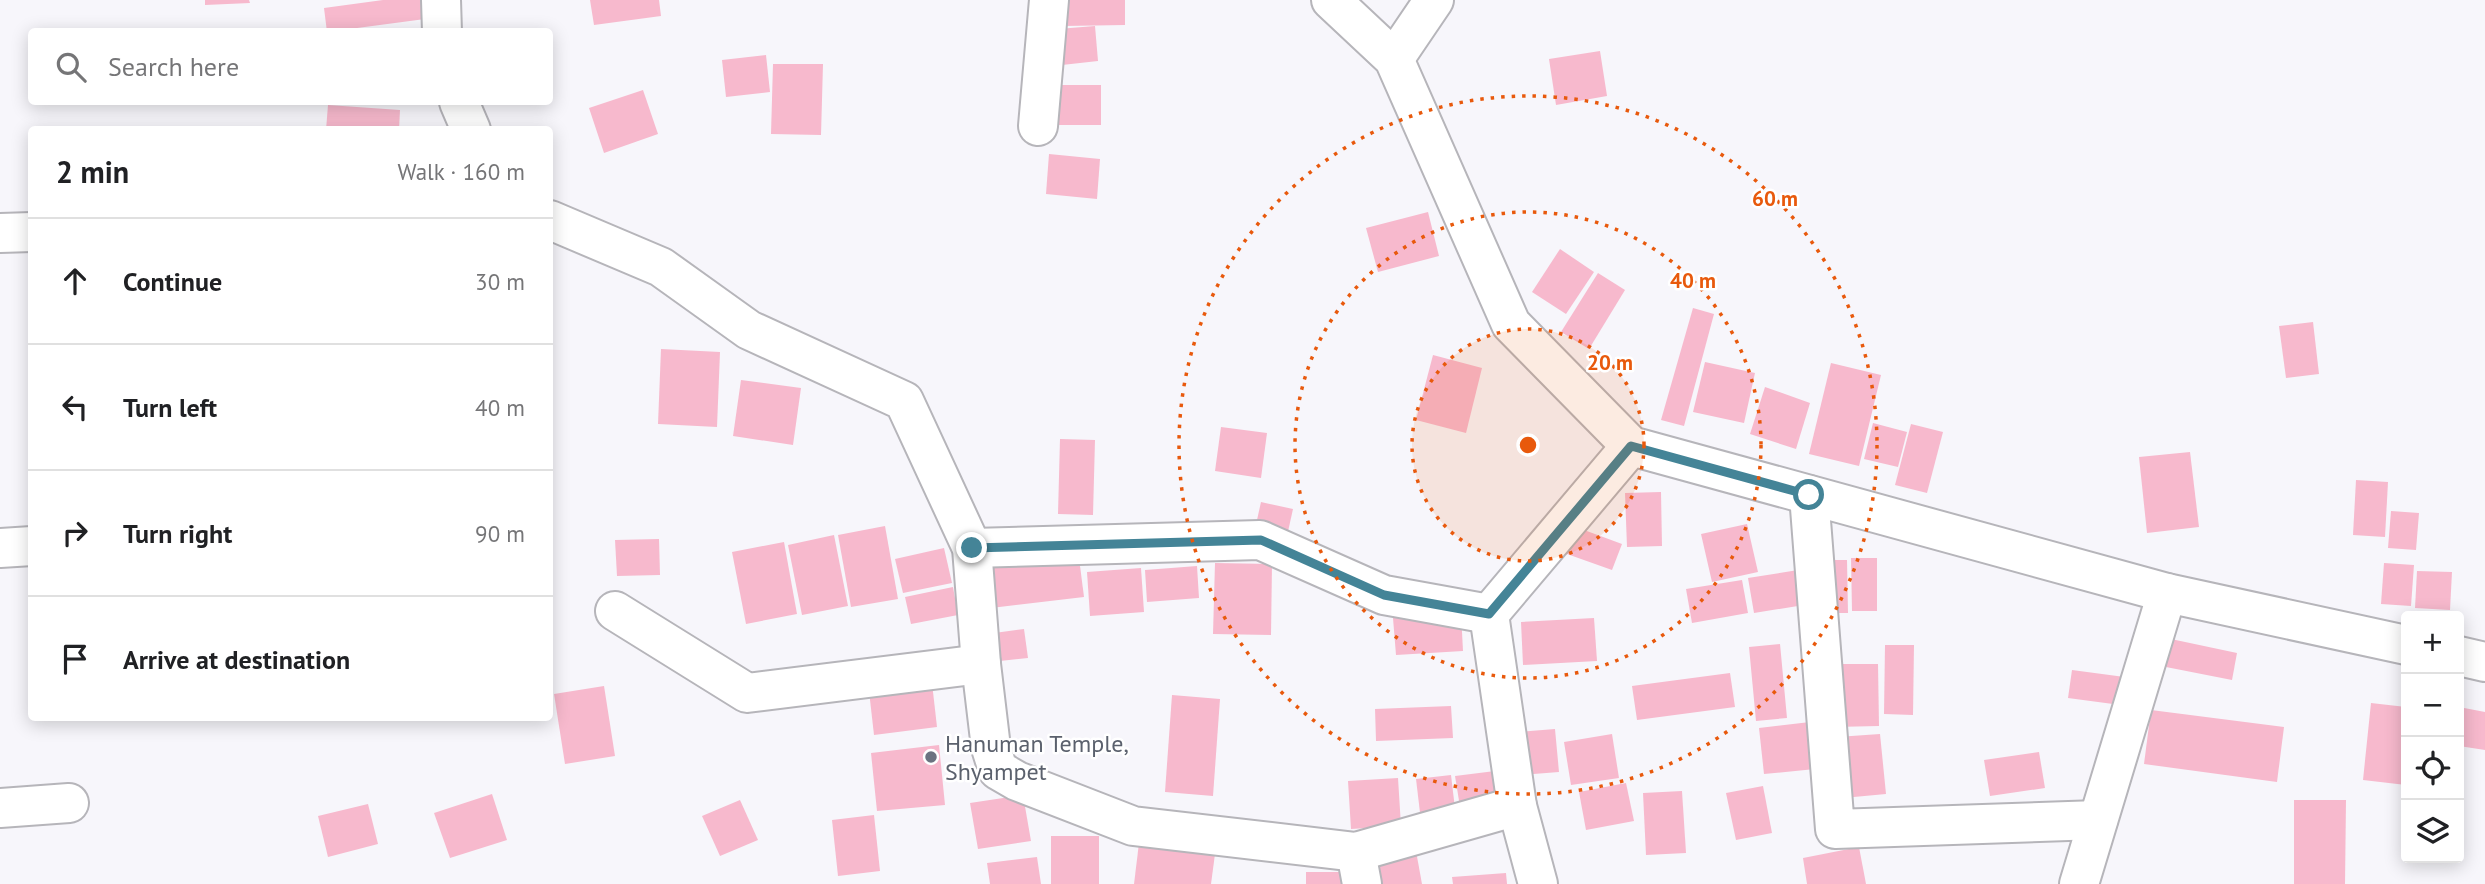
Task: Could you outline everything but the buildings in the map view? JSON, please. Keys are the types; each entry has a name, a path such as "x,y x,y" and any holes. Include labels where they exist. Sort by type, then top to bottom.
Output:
{"street":[{"path":"440,0 442,28"},
{"path":"1038,126 1049,0"},
{"path":"1331,0 1394,59 1511,324 1631,446 2167,593 2401,644"},
{"path":"1394,59 1434,0"},
{"path":"460,105 469,126"},
{"path":"553,221 661,267 749,330 904,401 972,548 981,664 991,748 998,770 1017,781 1133,826 1359,868 1517,806"},
{"path":"0,233 28,232"},
{"path":"1538,884 1517,806 1489,614 1631,446"},
{"path":"1809,495 1835,830 2098,820"},
{"path":"972,548 1261,540 1384,595 1489,614"},
{"path":"0,548 28,546"},
{"path":"2079,884 2167,593"},
{"path":"615,611 747,693 981,664"},
{"path":"2464,657 2485,662"},
{"path":"0,808 69,803"}],"place":[{"name":"Hanuman Temple, Shyampet","path":"931,757"}],"route":[{"path":"972,548 1261,540 1384,595 1489,614 1631,446 1809,495"}]}
